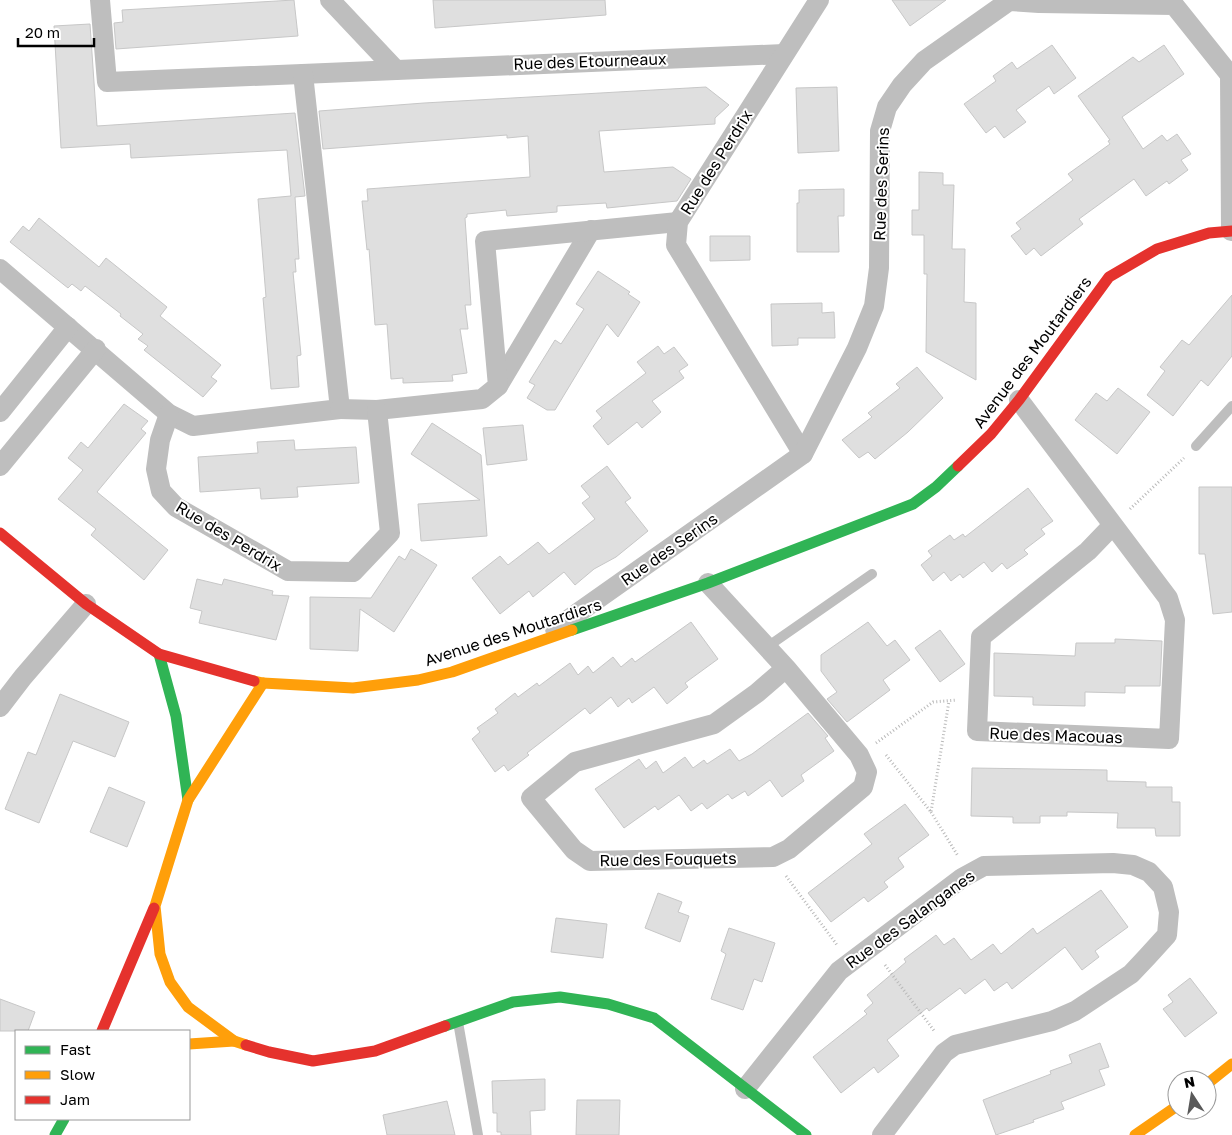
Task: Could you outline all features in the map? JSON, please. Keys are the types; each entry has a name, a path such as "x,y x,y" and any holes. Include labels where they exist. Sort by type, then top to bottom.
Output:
{"street":[{"name":"Rue des Etourneaux","path":"100,0 107,82 784,54"},
{"path":"330,0 396,70"},
{"name":"Rue des Perdrix","path":"498,386 485,241 678,222 819,0"},
{"name":"Rue des Serins","path":"534,643 803,454 857,348 874,306 879,268 880,131 887,107 902,85 924,61 1009,1 1040,3 1175,2 1231,74 1232,231"},
{"path":"304,74 340,409"},
{"path":"678,222 676,245 803,454"},
{"path":"0,269 169,414 194,426 340,409 377,410 482,399 498,386 591,230"},
{"name":"Avenue des Moutardiers","path":"0,533 86,604 159,654 263,683 353,688 418,680 452,672 708,583 913,504 936,487 991,434 1019,400 1109,277 1157,249 1209,233 1232,231"},
{"path":"0,412 68,327"},
{"path":"0,466 96,350"},
{"name":"Rue des Macouas","path":"1019,400 1114,525 1168,598 1175,620 1169,739 977,731 981,637 1088,551 1114,525"},
{"name":"Rue des Perdrix","path":"169,414 160,440 156,469 161,491 176,507 288,571 353,572 390,533 377,410"},
{"name":"Rue des Fouquets","path":"708,583 786,668 860,755 867,772 863,787 789,849 772,857 590,861 574,850 531,798 575,762 714,724 757,694 786,668"},
{"path":"0,707 23,677 86,604"},
{"path":"159,654 176,716 188,800"},
{"path":"102,1030 155,906 188,800 263,683"},
{"name":"Rue des Salanganes","path":"746,1088 839,971 962,878 984,866 1113,863 1132,865 1149,872 1163,887 1170,912 1167,935 1131,974 1074,1011 1052,1021 955,1045 936,1063 882,1135"},
{"path":"155,906 160,954 170,982 188,1007 234,1041 269,1052 313,1061 375,1051 512,1002 560,997 608,1004 654,1018 806,1135"},
{"path":"190,1044 234,1041"},
{"path":"1217,1076 1232,1064"},
{"path":"1135,1135 1167,1113"},
{"path":"55,1135 63,1120"}],"lane":[{"path":"1196,446 1232,406"},
{"path":"767,647 872,574"},
{"path":"458,1021 478,1135"}],"path":[{"path":"1114,525 1196,446"},
{"path":"860,755 933,702 979,697"},
{"path":"931,812 949,701"},
{"path":"883,750 931,812 969,874"},
{"path":"772,857 850,962"},
{"path":"872,946 948,1050"}],"building":[{"path":"294,0 298,36 116,49 114,23 123,22 122,10"},
{"path":"433,0 605,0 606,15 435,28"},
{"path":"892,0 946,0 910,26"},
{"path":"90,24 97,126 295,113 305,196 295,197 299,259 295,259 296,272 293,272 301,355 297,356 299,387 271,389 263,298 266,297 258,199 291,196 287,150 131,158 130,144 61,148 54,26"},
{"path":"1052,45 1076,78 1054,94 1049,86 1016,110 1026,122 1004,138 995,126 986,133 964,104 996,81 993,76 1012,62 1017,69"},
{"path":"1164,45 1184,74 1122,117 1143,149 1162,135 1167,141 1177,134 1191,154 1181,160 1188,170 1169,184 1167,181 1146,196 1134,179 1079,219 1083,224 1041,256 1034,248 1026,255 1011,236 1021,229 1016,223 1073,180 1068,174 1110,144 1108,141 1110,140 1078,96 1133,57 1139,62"},
{"path":"706,87 729,105 715,118 715,124 599,131 604,172 673,167 691,179 677,201 607,208 606,203 557,206 557,212 507,216 506,210 467,214 465,218 471,305 465,305 468,329 460,329 467,373 452,375 453,381 403,383 403,378 391,379 387,324 375,325 369,249 367,250 362,201 368,201 367,189 530,177 528,136 507,138 507,135 323,149 319,111"},
{"path":"837,87 839,151 798,153 796,88"},
{"path":"919,172 943,173 943,185 954,185 952,249 965,249 964,302 976,303 976,380 926,352 927,274 924,274 924,235 912,235 912,210 919,210"},
{"path":"844,189 844,216 838,216 839,252 797,252 797,203 799,203 799,190"},
{"path":"39,218 99,267 106,258 167,307 160,316 221,365 211,377 217,381 203,397 144,350 148,346 138,339 143,334 120,316 121,314 85,286 81,291 72,284 68,288 10,242 23,226 29,231"},
{"path":"710,236 750,236 750,260 710,261"},
{"path":"598,271 630,292 628,294 640,302 618,337 607,324 555,410 547,410 527,398 535,385 529,382 555,340 561,344 584,309 576,304"},
{"path":"1232,295 1232,356 1208,386 1201,380 1173,416 1147,395 1165,371 1160,367 1182,340 1189,345"},
{"path":"822,303 822,313 834,312 835,338 798,338 798,345 772,346 771,304"},
{"path":"658,346 664,354 674,347 688,365 679,371 684,378 652,401 661,412 642,428 637,422 608,445 593,426 602,418 596,411 646,373 637,362"},
{"path":"917,367 943,398 908,432 875,459 868,452 859,458 842,440 872,417 868,413 900,388 896,384"},
{"path":"1118,388 1150,412 1117,454 1075,420 1096,393 1107,401"},
{"path":"124,404 148,421 141,429 146,433 97,492 168,550 144,580 91,535 96,529 58,499 83,470 68,458 81,442 88,448"},
{"path":"432,423 481,455 487,536 421,541 418,504 480,500 411,454"},
{"path":"523,425 527,460 487,465 483,428"},
{"path":"294,440 295,450 356,447 359,483 297,487 298,497 261,499 260,488 200,492 198,457 258,453 257,442"},
{"path":"607,466 631,498 625,502 648,531 616,557 594,569 575,585 564,572 533,597 529,591 500,614 472,578 500,556 508,565 538,542 549,554 595,519 582,503 590,497 581,486"},
{"path":"1199,487 1232,487 1232,612 1213,614 1205,554 1199,554"},
{"path":"1028,488 1053,521 1041,529 1045,534 1024,550 1028,554 1007,569 1002,563 992,572 984,562 963,578 960,574 951,581 944,572 933,581 921,565 932,556 928,551 950,535 954,540 963,534 965,537"},
{"path":"411,549 437,565 394,632 360,609 358,651 310,649 310,597 371,598 399,556 405,560"},
{"path":"197,579 222,585 224,579 273,591 272,595 289,596 276,640 199,623 202,611 190,608"},
{"path":"691,622 718,659 685,683 688,687 667,704 654,687 632,703 629,698 618,707 611,697 590,714 585,708 527,753 529,755 508,771 504,765 495,772 472,739 480,732 477,728 498,713 495,709 515,693 518,697 537,683 539,686 570,663 578,675 588,666 593,673 613,657 621,667 632,658 635,662"},
{"path":"868,622 887,646 895,640 910,660 883,680 890,690 847,722 827,699 837,692 821,671 821,655"},
{"path":"940,630 965,664 940,682 915,648"},
{"path":"1115,639 1162,641 1160,686 1125,686 1125,693 1085,692 1085,706 1033,705 1033,697 994,696 994,653 1075,656 1076,643 1115,643"},
{"path":"60,694 129,722 115,757 73,741 39,823 5,809 28,752 36,755"},
{"path":"808,713 828,736 825,738 834,751 801,775 804,781 782,797 770,780 748,796 745,791 732,799 728,794 707,809 702,803 691,811 679,795 658,810 655,806 624,828 595,789 639,759 646,769 656,761 663,773 685,757 693,768 704,760 707,764 730,749 739,761 752,754"},
{"path":"972,768 1107,770 1107,781 1146,782 1146,787 1172,787 1172,802 1180,802 1180,836 1156,836 1155,828 1117,828 1118,813 1067,812 1067,816 1040,816 1040,823 1013,823 1013,817 971,816"},
{"path":"109,787 145,802 127,847 90,832"},
{"path":"905,804 929,835 898,858 904,867 884,882 888,887 868,902 864,897 831,922 808,893 872,844 864,834"},
{"path":"1101,890 1128,927 1095,951 1099,957 1082,970 1065,947 1012,989 1007,982 994,991 985,979 965,994 960,988 929,1011 927,1008 887,1040 899,1056 878,1073 874,1067 841,1093 813,1057 867,1014 864,1011 873,1003 867,995 906,962 904,959 936,935 944,945 954,938 971,960 993,944 1001,954 1033,928 1037,934"},
{"path":"658,893 682,902 678,912 689,916 680,942 645,928"},
{"path":"556,918 607,924 603,958 551,952"},
{"path":"729,928 775,943 762,982 754,979 743,1010 711,999 726,954 721,951"},
{"path":"1190,978 1217,1013 1185,1037 1163,1009 1173,1002 1168,995"},
{"path":"0,999 35,1012 28,1030 0,1031"},
{"path":"1100,1043 1109,1067 1099,1070 1105,1085 1061,1102 1064,1109 996,1135 983,1100 1051,1074 1050,1071 1072,1063 1069,1055"},
{"path":"545,1079 545,1110 530,1111 531,1135 501,1135 501,1132 497,1132 497,1113 493,1113 492,1081"},
{"path":"577,1100 620,1100 619,1135 576,1135"},
{"path":"447,1101 455,1135 387,1135 383,1115"}],"traffic: fast":[{"path":"572,630 708,583 913,504 936,487 958,466"},
{"path":"159,654 176,716 188,800"},
{"path":"445,1026 513,1002 560,997 608,1004 654,1018 806,1135"},
{"path":"55,1135 63,1120"}],"traffic: slow":[{"path":"254,681 353,688 418,680 452,672 572,630"},
{"path":"246,1045 234,1041 188,1007 170,982 160,954 155,906 188,800 263,683"},
{"path":"190,1044 234,1041"},
{"path":"1217,1076 1232,1064"},
{"path":"1135,1135 1167,1113"}],"traffic: jam":[{"path":"958,466 991,434 1019,400 1109,277 1157,249 1209,233 1232,231"},
{"path":"0,533 86,604 159,654 254,681"},
{"path":"102,1030 154,908"},
{"path":"246,1045 313,1061 375,1051 445,1026"}]}
